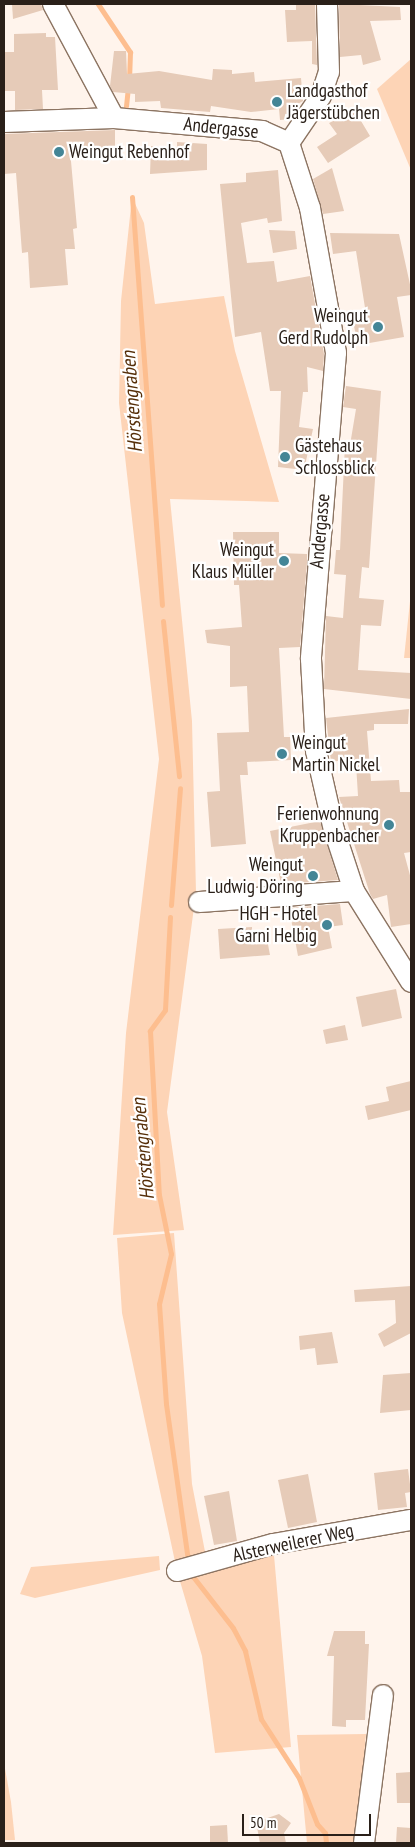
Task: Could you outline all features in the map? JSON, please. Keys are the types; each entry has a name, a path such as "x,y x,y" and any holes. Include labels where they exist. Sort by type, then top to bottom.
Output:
{"street":[{"path":"53,4 114,118"},
{"path":"289,143 321,96 329,72 327,4"},
{"name":"Andergasse","path":"4,122 114,118 262,131 289,143 310,208 336,353 318,553 311,692 325,794 354,891 411,980"},
{"path":"198,902 354,891"},
{"name":"Alsterweilerer Weg","path":"176,1571 273,1544 411,1520"},
{"path":"364,1843 383,1695"}],"shaded area":[{"path":"411,59 411,170 377,89"},
{"path":"132,197 144,223 155,304 224,296 235,351 279,502 170,499 192,721 196,892 167,1112 184,1230 113,1235 126,1033 159,759 119,403 121,301"},
{"path":"411,592 411,658 404,658"},
{"path":"174,1233 192,1484 207,1562 273,1544 291,1747 215,1753 202,1656 177,1571 122,1313 117,1238"},
{"path":"159,1556 160,1570 35,1598 20,1594 31,1567"},
{"path":"366,1734 356,1843 307,1843 297,1735"},
{"path":"4,1763 11,1802 15,1840 4,1840"}],"building":[{"path":"12,4 41,4 43,10 13,19"},
{"path":"296,4 315,4 317,65 312,64 312,41 287,42 285,10 296,10"},
{"path":"339,4 400,7 401,20 370,21 381,60 363,65 361,55 340,57"},
{"path":"46,33 46,37 55,37 58,90 42,90 43,109 15,110 15,91 4,91 4,52 14,52 14,34"},
{"path":"114,51 126,51 127,74 159,71 212,80 213,69 232,70 232,74 254,72 255,82 301,78 303,101 294,106 291,119 280,120 279,109 251,112 211,106 210,112 161,108 160,101 135,102 135,94 113,92 110,86"},
{"path":"355,111 370,136 328,163 317,147 337,134 329,123"},
{"path":"115,130 115,160 102,160 102,150 70,150 77,228 73,229 75,249 65,249 68,285 30,288 28,252 22,253 16,173 4,174 4,134"},
{"path":"177,142 207,144 207,170 150,174 151,146 177,147"},
{"path":"332,168 344,211 323,214 313,179"},
{"path":"278,170 282,221 268,223 267,218 241,223 247,263 274,261 277,282 310,276 324,354 323,371 307,367 308,392 303,392 299,427 313,429 304,470 278,467 281,391 270,391 261,332 235,337 220,184 246,182 246,173"},
{"path":"269,230 295,231 297,249 273,253"},
{"path":"330,233 399,234 411,289 411,295 397,297 404,337 358,345 352,317 366,314 356,251 333,254"},
{"path":"346,386 381,391 369,568 362,567 359,598 384,600 381,626 361,625 358,670 411,673 411,699 324,689 326,616 343,618 346,575 334,574 336,550 340,550 345,444 350,445 356,409 343,407"},
{"path":"233,532 279,532 279,553 307,554 307,563 300,647 279,648 284,737 290,737 291,760 247,762 248,775 240,775 246,844 211,847 207,792 220,791 217,733 249,732 247,686 230,687 230,646 207,643 205,630 242,627 239,585 234,585"},
{"path":"409,709 408,724 374,724 374,730 367,731 371,781 399,780 400,792 411,792 411,852 404,853 411,879 411,924 391,927 387,895 373,899 370,894 339,797 358,796 356,764 351,759 331,762 326,718"},
{"path":"320,821 338,880 281,884 270,831"},
{"path":"340,904 343,925 328,927 332,948 298,956 289,908"},
{"path":"252,927 252,935 266,934 270,955 220,959 218,929"},
{"path":"396,989 402,1018 362,1027 356,997"},
{"path":"345,1025 348,1040 326,1044 323,1030"},
{"path":"411,1081 411,1110 368,1120 365,1106 389,1101 386,1087"},
{"path":"411,1286 411,1333 384,1347 378,1334 396,1323 395,1300 355,1302 354,1290"},
{"path":"332,1332 338,1363 317,1365 315,1348 300,1350 299,1336"},
{"path":"411,1373 411,1410 380,1413 383,1375"},
{"path":"408,1469 411,1492 405,1493 407,1507 378,1510 374,1473"},
{"path":"308,1474 317,1522 288,1528 278,1480"},
{"path":"229,1491 237,1541 214,1545 204,1496"},
{"path":"334,1631 365,1631 365,1644 369,1644 365,1720 346,1720 346,1727 332,1726 334,1656 327,1656"},
{"path":"411,1772 411,1803 397,1803 396,1773"},
{"path":"279,1814 291,1823 284,1833 286,1843 260,1843 256,1822"},
{"path":"227,1825 228,1843 210,1843 210,1826"},
{"path":"397,1827 411,1828 411,1843 396,1843"}],"waterway":[{"name":"Hörstengraben","path":"98,4 130,52 129,79"},
{"name":"Hörstengraben","path":"126,106 128,87"},
{"name":"Hörstengraben","path":"132,197 162,605"},
{"name":"Hörstengraben","path":"163,621 179,776"},
{"name":"Hörstengraben","path":"171,905 180,788"},
{"name":"Hörstengraben","path":"170,917 165,1010 150,1031 159,1195 171,1254 159,1304 166,1404 188,1560"},
{"name":"Hörstengraben","path":"191,1574 233,1628 245,1651 261,1719 299,1778 317,1824 325,1833 326,1843"}],"place":[{"name":"Landgasthof Jägerstübchen","path":"277,102"},
{"name":"Weingut Rebenhof","path":"59,152"},
{"name":"Weingut Gerd Rudolph","path":"378,327"},
{"name":"Gästehaus Schlossblick","path":"285,457"},
{"name":"Weingut Klaus Müller","path":"284,561"},
{"name":"Weingut Martin Nickel","path":"282,754"},
{"name":"Ferienwohnung Kruppenbacher","path":"389,825"},
{"name":"Weingut Ludwig Döring","path":"313,876"},
{"name":"HGH - Hotel Garni Helbig","path":"327,925"}]}
